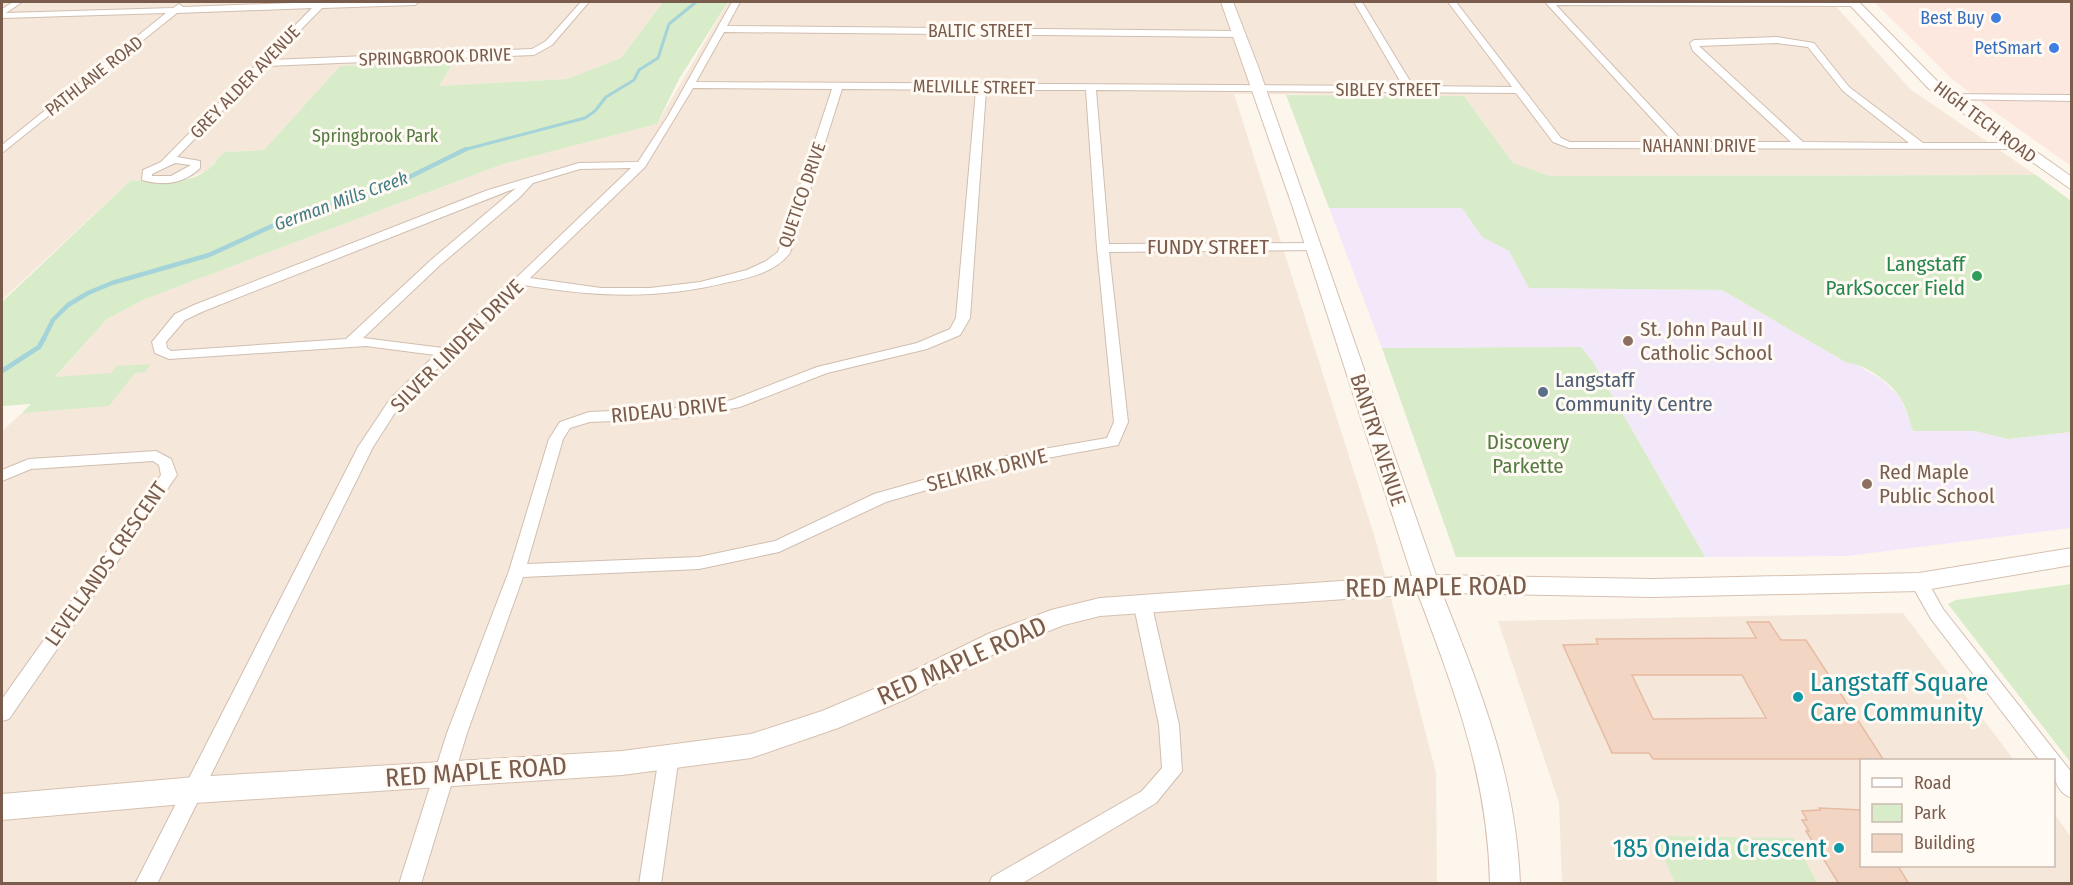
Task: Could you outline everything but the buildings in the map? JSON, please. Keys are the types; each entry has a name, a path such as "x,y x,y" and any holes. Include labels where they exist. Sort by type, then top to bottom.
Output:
{"street":[{"path":"2,14 18,2"},
{"name":"PATHLANE ROAD","path":"2,150 186,2"},
{"path":"2,14 415,2"},
{"name":"SPRINGBROOK DRIVE","path":"264,63 534,52 549,43 585,2"},
{"name":"SILVER LINDEN DRIVE","path":"146,884 366,447 395,402 641,165 673,116 736,2"},
{"name":"BANTRY AVENUE","path":"1227,2 1259,89 1427,585 1459,668 1498,796 1505,884"},
{"path":"1358,2 1410,90"},
{"name":"NAHANNI DRIVE","path":"1452,2 1516,90 1557,140 1563,142 1589,147 2017,146"},
{"path":"1550,2 1854,2"},
{"path":"1550,2 1682,146"},
{"name":"HIGH TECH ROAD","path":"1854,2 1934,86 2072,185"},
{"name":"GREY ALDER AVENUE","path":"166,162 321,3"},
{"name":"BALTIC STREET","path":"722,29 1239,34"},
{"path":"1800,146 1696,50 1694,43 1778,40 1810,45 1818,51 1846,89 1919,145"},
{"name":"MELVILLE STREET","path":"690,85 1259,89"},
{"name":"QUETICO DRIVE","path":"523,281 582,291 665,292 688,290 769,268 784,253 838,86"},
{"name":"RIDEAU DRIVE","path":"410,884 444,774 517,571 556,440 565,425 589,417 682,413 735,404 822,370 922,346 955,332 963,318 981,86"},
{"name":"SELKIRK DRIVE","path":"517,571 699,563 779,546 880,498 1014,459 1113,442 1121,422 1103,248 1091,88"},
{"name":"SIBLEY STREET","path":"1259,89 1516,90"},
{"path":"1948,97 2072,98"},
{"path":"447,353 391,344 350,343 169,355 160,350 159,342 180,317 470,200 590,164 641,165"},
{"path":"350,343 435,263 515,196 529,181"},
{"name":"FUNDY STREET","path":"1103,248 1313,248"},
{"name":"LEVELLANDS CRESCENT","path":"2,476 29,464 156,456 166,463 169,475 2,713"},
{"name":"RED MAPLE ROAD","path":"2,807 195,790 622,763 751,746 829,720 895,692 999,640 1060,617 1100,607 1386,585 1468,584 1652,588 1919,582 2072,556"},
{"path":"1919,582 1937,614 2049,759"},
{"path":"1000,884 1149,797 1172,771 1168,724 1142,602"},
{"path":"650,884 669,756"},
{"path":"2055,767 2072,789"}],"shaded area":[{"path":"2,2 663,2 621,58 568,79 439,86 453,62 340,66 264,150 224,152 206,171 180,181 161,183 131,180 2,300"},
{"path":"728,2 1832,2 1910,89 2036,175 1550,176 1513,163 1464,96 1234,94 1375,538 1436,773 1437,883 2,883 2,431 32,404 107,319 145,299 503,164 657,124"},
{"path":"1874,2 2071,2 2071,166 1951,78"},
{"name":"Red Maple Public School","path":"1329,208 1462,208 1482,237 1509,251 1529,288 1722,290 1847,363 1854,363 1882,380 1901,398 1913,431 1975,431 2008,439 2071,432 2071,528 1847,556 1705,557 1593,362 1581,347 1382,348"},
{"path":"1903,613 2013,759 1860,759 1860,867 2055,867 2055,814 2071,837 2071,883 1562,883 1559,803 1498,621"}],"green space":[{"name":"Springbrook Park","path":"663,2 728,2 679,79 657,124 503,164 145,299 107,319 55,377 111,373 117,366 151,364 145,372 135,373 109,406 22,413 31,404 2,406 2,302 131,180 170,182 190,179 209,168 224,152 264,150 340,66 454,61 439,86 567,79 621,58"},
{"path":"1286,95 1464,96 1513,163 1550,176 2036,175 2071,201 2071,432 2008,439 1975,431 1913,431 1901,399 1892,387 1877,375 1847,363 1722,290 1529,288 1509,251 1482,237 1462,208 1329,208"},
{"name":"Discovery Parkette","path":"1581,347 1593,362 1705,557 1456,557 1382,348"},
{"path":"2072,584 2071,763 1948,604 1956,600"},
{"path":"1655,836 1794,838 1817,883 1675,883"}],"waterway":[{"name":"German Mills Creek","path":"465,149 585,118 595,111 606,97 634,80 639,70 658,58 669,24 696,2"},
{"name":"German Mills Creek","path":"44,338 53,320 68,305 88,293 112,283 209,255 307,210 359,198 387,188 465,149"},
{"name":"German Mills Creek","path":"2,371 39,347 44,338"}],"place":[{"name":"Best Buy","path":"1996,18"},
{"name":"PetSmart","path":"2054,48"},
{"name":"Langstaff ParkSoccer Field","path":"1977,276"},
{"name":"St. John Paul II Catholic School","path":"1628,341"},
{"name":"Langstaff Community Centre","path":"1543,392"},
{"name":"Red Maple Public School","path":"1867,484"},
{"name":"Langstaff Square Care Community","path":"1798,697"},
{"name":"185 Oneida Crescent","path":"1839,848"}]}
